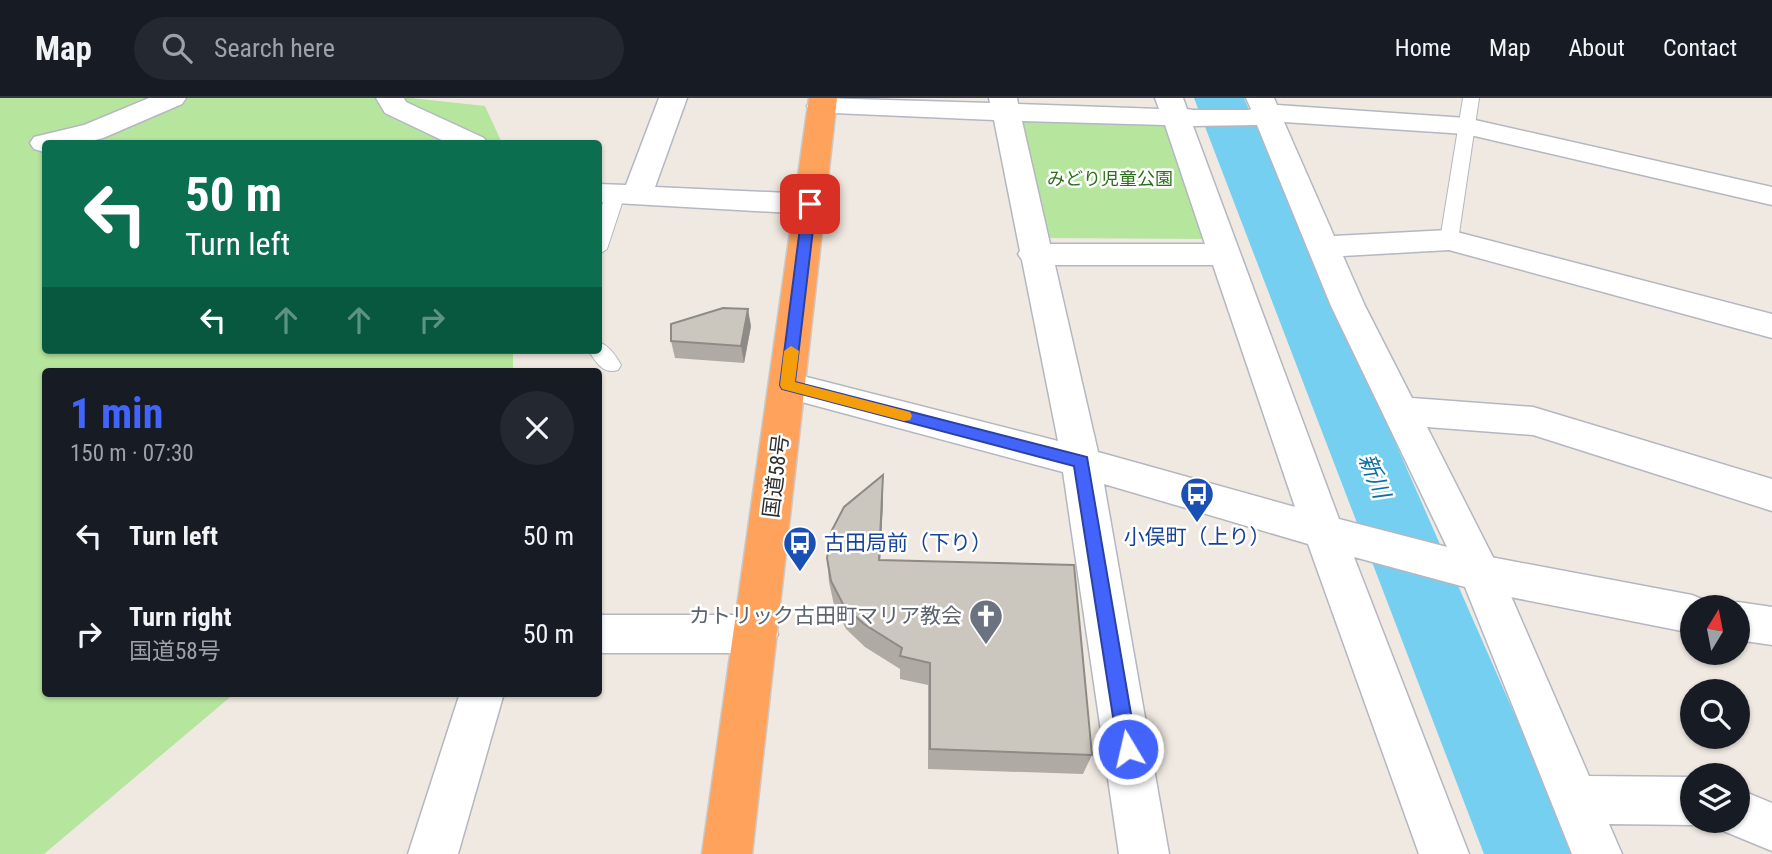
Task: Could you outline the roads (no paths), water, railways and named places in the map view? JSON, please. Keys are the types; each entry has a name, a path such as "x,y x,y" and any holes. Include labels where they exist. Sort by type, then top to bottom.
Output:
{"highway":[{"name":"国道58号","path":"727,854 822,102"}],"street":[{"path":"57,140 93,132 172,98"},
{"path":"390,98 395,107 465,140"},
{"path":"673,98 617,194 810,204"},
{"path":"822,102 1179,110 1469,112 1772,196"},
{"path":"1004,106 1081,462 1144,854"},
{"path":"1179,110 1226,256 1338,535 1444,854"},
{"path":"1259,110 1471,571 1597,854"},
{"path":"1322,247 1449,240 1772,326"},
{"path":"1034,254 1226,256"},
{"path":"787,385 1081,462 1471,571 1680,612"},
{"path":"1398,411 1533,421 1772,495"},
{"path":"1750,623 1772,626"},
{"path":"602,634 755,634"},
{"path":"433,854 481,697"},
{"path":"1574,800 1680,801"},
{"path":"1750,818 1772,827"}],"lane":[{"path":"1449,240 1469,112"},
{"path":"602,237 617,194"}],"waterway":[{"name":"新川","path":"1219,98 1530,854"}],"place":[{"name":"小俣町（上り）","path":"1197,524"},
{"name":"古田局前（下り）","path":"800,573"},
{"name":"カトリック古田町マリア教会","path":"986,646"}],"park label":[{"name":"みどり児童公園","path":"1110,178"}]}
